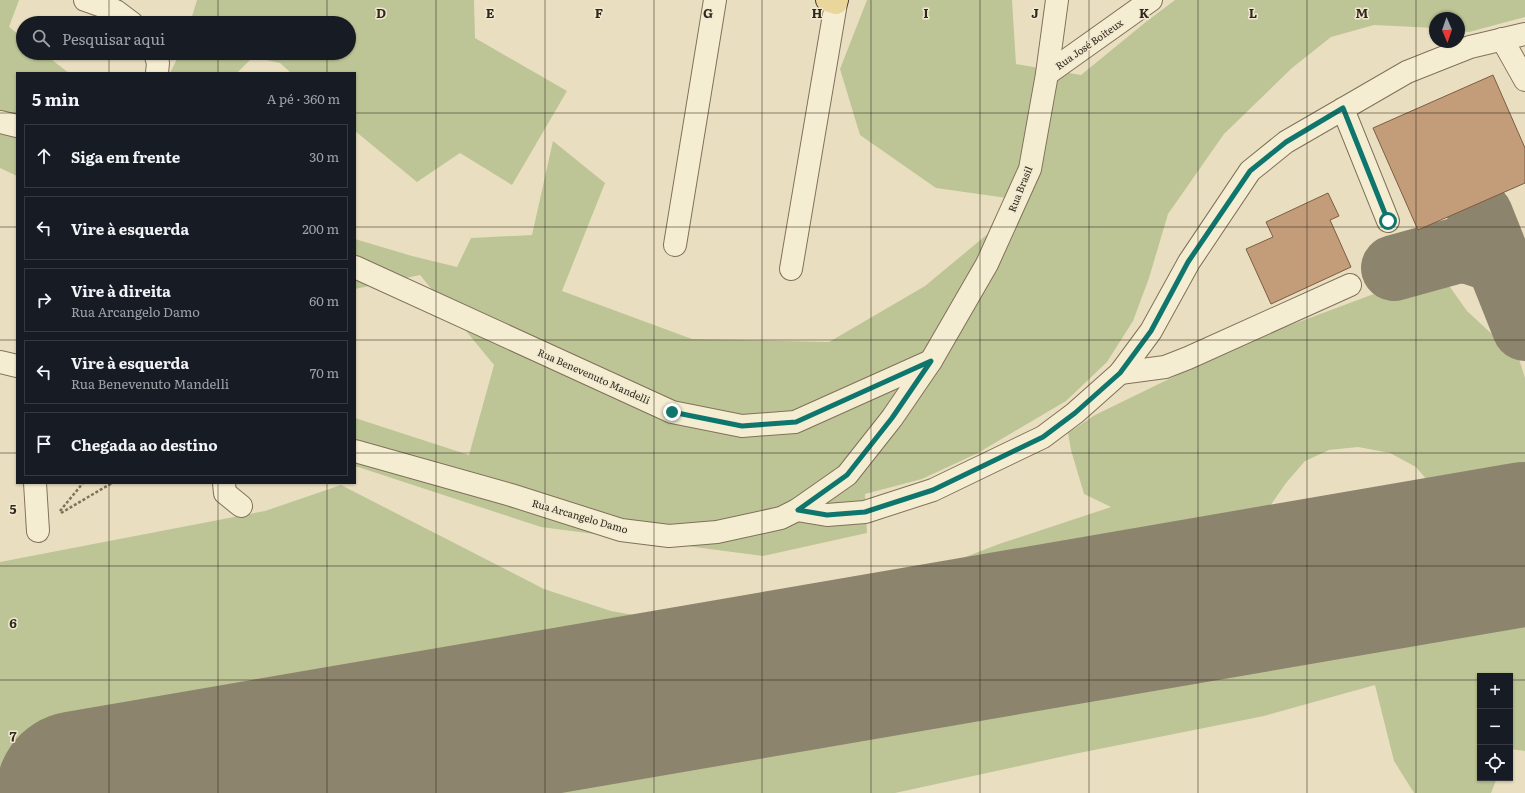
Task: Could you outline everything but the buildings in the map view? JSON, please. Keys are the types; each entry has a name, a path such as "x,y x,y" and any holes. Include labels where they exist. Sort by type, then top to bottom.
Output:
{"street":[{"path":"86,0 116,12 122,16"},
{"path":"675,245 715,0"},
{"name":"Rua Brasil","path":"931,361 987,264 1030,169 1047,74 1056,0"},
{"name":"Rua José Boiteux","path":"1047,74 1151,0"},
{"path":"791,269 833,1"},
{"path":"798,510 827,515 865,512 933,490 1043,437 1075,413 1120,373 1151,331 1188,262 1250,171 1286,142 1407,72 1470,47 1525,34"},
{"path":"1502,40 1525,80"},
{"path":"157,60 157,72"},
{"path":"1343,108 1388,221"},
{"path":"0,122 16,126"},
{"name":"Rua Benevenuto Mandelli","path":"356,267 672,412 742,426 796,422 931,361"},
{"path":"1120,373 1165,367 1177,363 1350,285"},
{"name":"Rua Arcangelo Damo","path":"356,452 511,495 622,530 670,536 717,532 782,518 798,510 847,475 892,418 931,361"},
{"path":"0,362 16,366"},
{"path":"35,484 38,531"},
{"path":"224,484 225,493 241,506"}],"path":[{"path":"55,517 110,484"}],"green space":[{"path":"0,0 19,0 9,27 16,32 16,60 52,60 68,72 16,72 16,176 0,168"},
{"path":"197,0 474,0 475,38 567,91 512,185 460,153 417,182 356,132 356,72 290,72 280,63 266,60 356,60 356,16 192,16"},
{"path":"867,0 1012,0 1016,64 1081,75 1175,0 1525,0 1525,17 1469,32 1465,32 1465,12 1429,12 1429,28 1374,25 1331,37 1292,68 1224,134 1168,214 1149,278 1133,321 1107,362 1066,401 978,453 922,479 865,494 867,533 763,556 541,527 356,466 356,418 469,455 494,365 420,275 356,289 356,239 412,256 457,267 471,238 532,235 553,141 605,183 562,291 692,339 829,342 925,286 990,232 1007,198 936,188 860,135 840,69"},
{"path":"176,60 250,60 238,72 170,72"},
{"path":"1438,270 1467,311 1519,359 1525,378 1525,484 1517,493 1508,511 1445,521 1433,487 1416,467 1390,453 1358,447 1329,450 1305,461 1286,483 1261,519 1239,543 1205,561 584,678 0,773 0,562 265,511 341,485 544,589 611,611 651,618 706,615 879,585 929,571 999,544 1111,507 1084,494 1071,450 1068,433 1095,415 1245,342"},
{"path":"1525,598 1525,751 1513,749 1513,673 1477,673 1477,781 1496,781 1491,793 1414,793 1394,761 1375,685 1264,716 1074,754 895,793 355,793 1433,610 1451,610"}],"taxiway":[{"path":"1480,215 1525,328"},
{"path":"1394,268 1459,250 1472,252 1499,261"},
{"path":"1458,555 1525,532"}],"runway":[{"path":"78,793 1525,544"}],"route":[{"path":"672,412 742,426 796,422 931,361 892,418 847,475 798,510 827,515 865,512 933,490 1043,437 1075,413 1120,373 1151,331 1188,262 1250,171 1286,142 1343,108 1388,221"}]}
